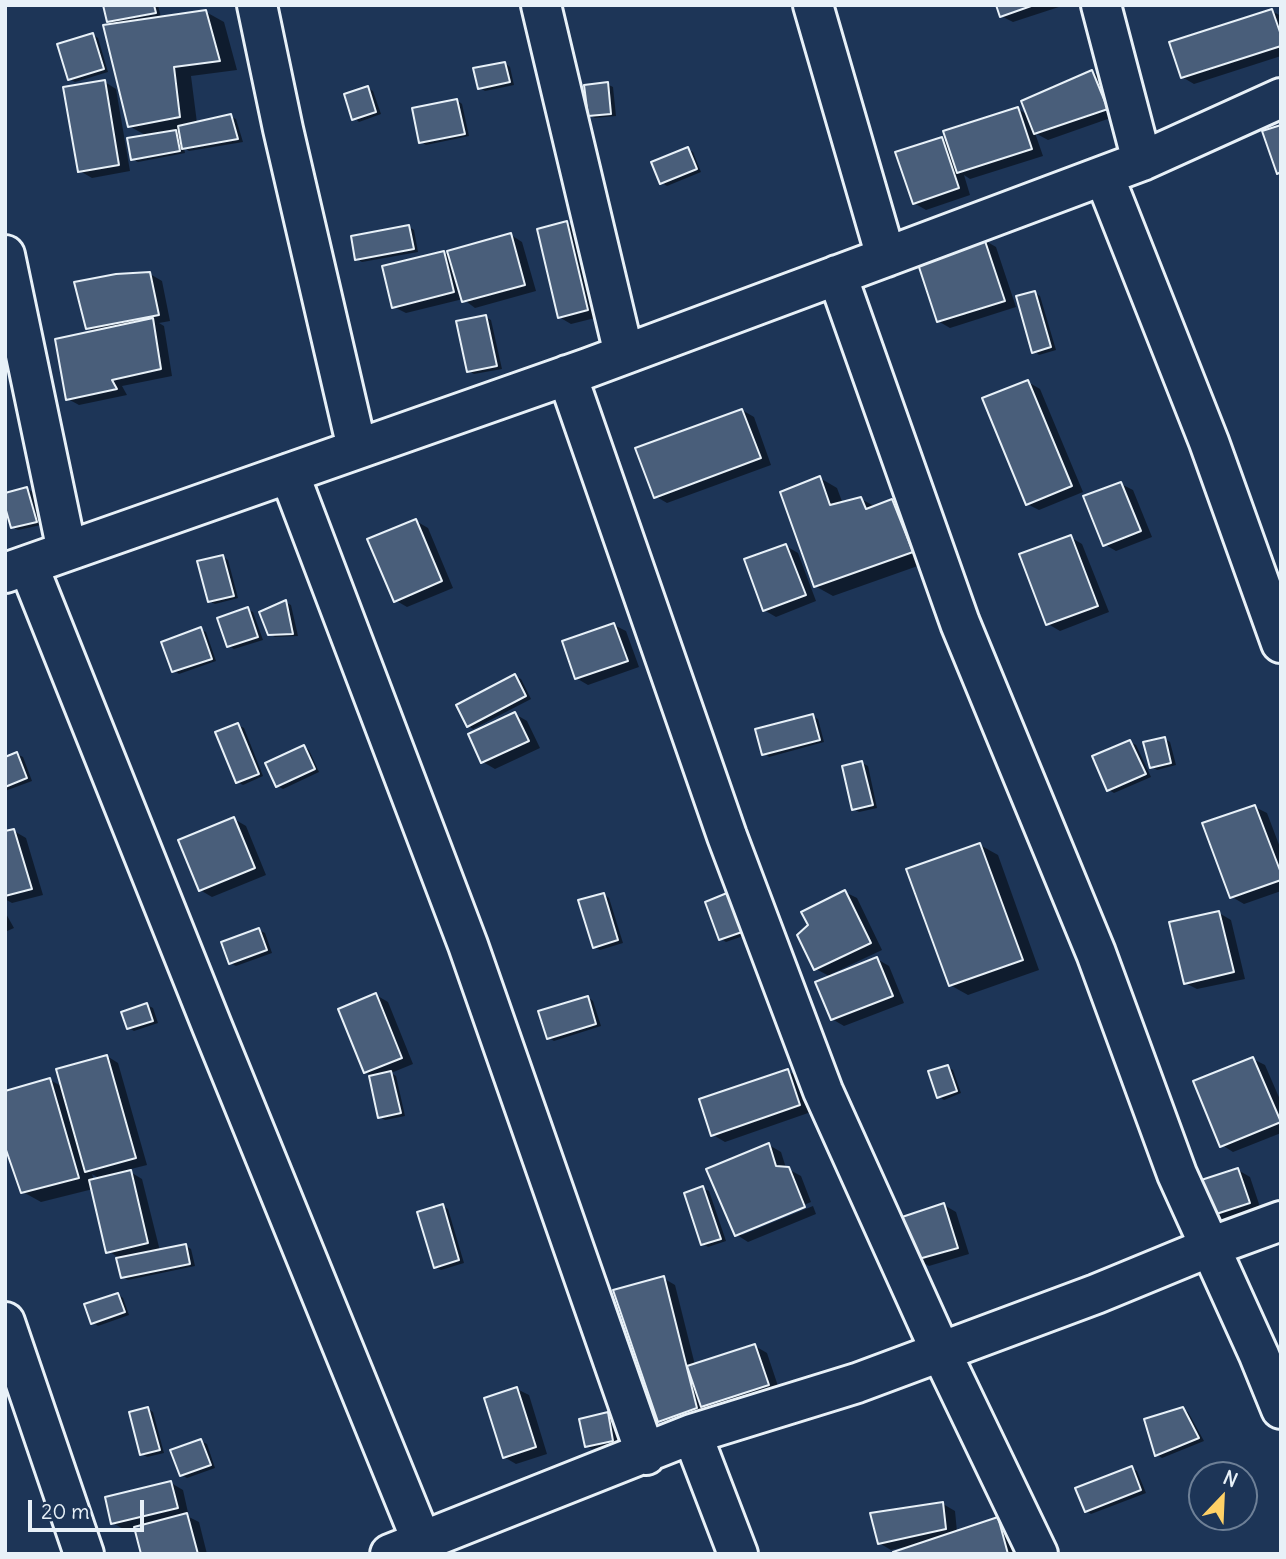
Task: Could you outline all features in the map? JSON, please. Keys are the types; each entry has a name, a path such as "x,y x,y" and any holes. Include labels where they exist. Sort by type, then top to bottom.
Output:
{"street":[{"path":"257,5 357,449"},
{"path":"541,5 624,354"},
{"path":"813,5 886,257"},
{"path":"1101,5 1142,161"},
{"path":"1281,98 1104,176 567,375 17,569 212,1026 413,1550 692,1434 857,1383 1096,1294 1281,1221"},
{"path":"1104,176 1209,442 1281,643"},
{"path":"5,255 67,551"},
{"path":"837,275 960,623 1096,953 1177,1174 1281,1409"},
{"path":"567,375 722,823 823,1091 940,1350 1038,1554"},
{"path":"289,473 468,945 646,1455"},
{"path":"5,1322 84,1554"},
{"path":"692,1434 738,1554"}],"building":[{"path":"103,5 154,5 156,13 107,22"},
{"path":"996,5 1034,5 1000,17"},
{"path":"1272,9 1281,35 1281,46 1181,78 1169,42"},
{"path":"206,10 220,61 174,67 180,117 128,127 103,25"},
{"path":"93,33 104,69 68,80 57,44"},
{"path":"505,62 510,82 478,89 473,68"},
{"path":"1092,70 1108,109 1034,134 1021,101"},
{"path":"105,80 119,165 78,172 63,87"},
{"path":"608,82 611,114 588,116 584,85"},
{"path":"368,86 376,112 352,120 344,94"},
{"path":"457,99 465,134 419,143 412,108"},
{"path":"1018,107 1032,149 957,173 943,131"},
{"path":"231,114 238,139 182,149 178,126"},
{"path":"1281,125 1281,172 1277,174 1262,131"},
{"path":"176,130 180,151 131,160 127,138"},
{"path":"942,137 959,188 913,204 895,152"},
{"path":"688,147 697,169 660,184 651,162"},
{"path":"567,221 588,310 558,318 537,229"},
{"path":"409,225 414,249 355,260 351,236"},
{"path":"511,233 525,285 462,302 447,251"},
{"path":"984,238 1005,301 937,322 917,261"},
{"path":"444,251 454,292 392,308 382,266"},
{"path":"150,272 159,315 86,329 74,282 116,274"},
{"path":"1035,291 1051,347 1032,353 1016,296"},
{"path":"486,315 497,366 467,372 456,321"},
{"path":"153,318 161,369 112,380 117,389 66,400 55,339"},
{"path":"1028,380 1072,486 1026,505 982,398"},
{"path":"742,409 761,458 654,498 635,448"},
{"path":"820,476 830,505 861,497 866,509 892,499 913,552 814,587 780,492"},
{"path":"1121,482 1141,531 1103,546 1083,496"},
{"path":"27,487 37,522 11,528 5,507 5,493"},
{"path":"416,519 442,581 394,602 367,539"},
{"path":"1071,535 1098,606 1046,625 1019,554"},
{"path":"786,544 806,595 763,611 744,559"},
{"path":"223,555 234,596 208,602 197,561"},
{"path":"286,600 293,634 268,635 259,612"},
{"path":"248,607 258,637 227,647 217,618"},
{"path":"614,623 628,661 575,679 562,641"},
{"path":"201,627 212,659 172,672 161,642"},
{"path":"515,674 526,696 467,727 456,705"},
{"path":"515,712 529,741 481,763 468,734"},
{"path":"813,714 820,740 762,755 755,729"},
{"path":"238,723 259,774 236,783 215,732"},
{"path":"1165,737 1171,763 1150,768 1143,742"},
{"path":"1130,740 1146,774 1107,791 1092,756"},
{"path":"304,745 315,769 276,787 265,763"},
{"path":"17,752 27,778 5,787 5,757"},
{"path":"862,761 873,805 852,810 842,766"},
{"path":"1255,805 1281,873 1281,880 1230,898 1202,823"},
{"path":"234,817 255,868 199,891 178,840"},
{"path":"14,829 32,889 5,896 5,831"},
{"path":"980,843 1023,960 949,986 906,869"},
{"path":"845,890 871,943 814,970 797,935 808,925 801,912"},
{"path":"604,893 618,940 593,948 578,900"},
{"path":"727,893 742,932 719,940 705,902"},
{"path":"1219,911 1234,972 1184,984 1169,922"},
{"path":"259,928 267,950 229,964 221,942"},
{"path":"877,957 893,996 831,1020 815,982"},
{"path":"376,993 402,1058 364,1073 338,1009"},
{"path":"588,996 596,1024 547,1039 538,1011"},
{"path":"147,1003 153,1021 127,1029 121,1012"},
{"path":"107,1055 136,1158 85,1172 56,1069"},
{"path":"1253,1057 1281,1122 1220,1147 1193,1081"},
{"path":"948,1065 957,1091 937,1098 928,1071"},
{"path":"788,1069 800,1105 711,1136 699,1099"},
{"path":"391,1071 401,1113 378,1118 369,1076"},
{"path":"50,1078 79,1178 21,1193 5,1147 5,1091"},
{"path":"769,1143 776,1166 789,1167 805,1207 735,1236 706,1169"},
{"path":"1238,1168 1250,1203 1204,1218 1192,1183"},
{"path":"131,1170 148,1243 106,1253 89,1180"},
{"path":"703,1186 721,1239 701,1245 684,1193"},
{"path":"944,1203 958,1248 915,1260 902,1217"},
{"path":"443,1204 459,1260 434,1268 417,1212"},
{"path":"186,1244 190,1264 121,1278 116,1258"},
{"path":"664,1276 697,1408 658,1422 613,1290"},
{"path":"118,1293 125,1312 91,1324 84,1304"},
{"path":"755,1344 769,1385 701,1407 687,1366"},
{"path":"517,1387 536,1447 503,1458 484,1398"},
{"path":"148,1407 160,1450 140,1455 129,1412"},
{"path":"1183,1407 1199,1438 1155,1456 1144,1419"},
{"path":"608,1412 613,1441 585,1447 579,1419"},
{"path":"201,1439 211,1465 180,1476 170,1450"},
{"path":"1132,1466 1141,1490 1085,1512 1075,1488"},
{"path":"171,1481 178,1508 111,1524 105,1497"},
{"path":"943,1502 946,1529 878,1544 870,1513"},
{"path":"187,1513 198,1554 141,1554 134,1527"},
{"path":"998,1517 1008,1554 893,1552"}]}
